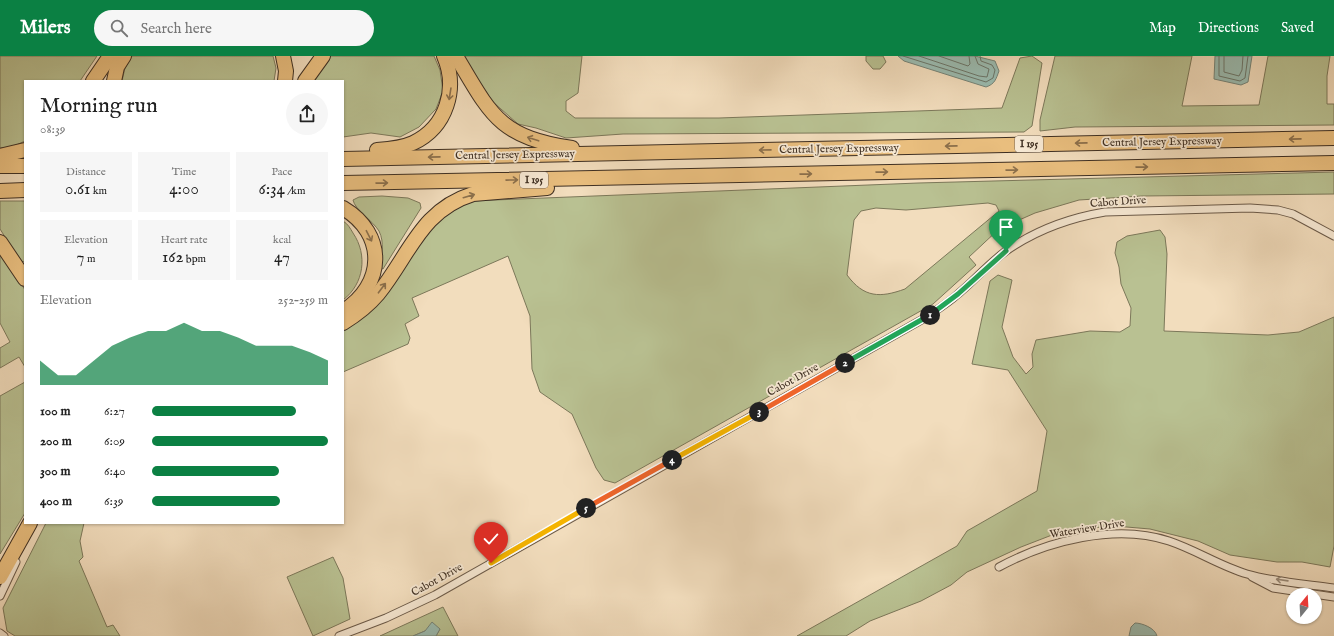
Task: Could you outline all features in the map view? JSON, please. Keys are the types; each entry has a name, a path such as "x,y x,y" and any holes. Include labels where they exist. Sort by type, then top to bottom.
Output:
{"highway":[{"path":"94,80 110,56"},
{"path":"114,80 117,68 124,56"},
{"path":"283,56 286,71 285,80"},
{"path":"306,80 323,56"},
{"path":"344,153 404,146 419,140 431,131 443,114 450,95 450,75 444,56"},
{"path":"456,56 492,114 506,126 524,136 562,147 593,150 725,151"},
{"name":"Central Jersey Expressway","path":"344,159 1334,138"},
{"path":"0,156 24,150"},
{"name":"I 195","path":"344,184 1334,163"},
{"path":"0,166 24,166"},
{"path":"344,322 366,306 377,295 425,225 433,216 442,209 462,198 484,193 725,176"},
{"path":"0,190 24,190"},
{"path":"344,209 356,218 370,236 374,246 375,264 374,274 366,291 356,302 344,310"},
{"path":"0,242 24,278"},
{"path":"0,578 29,524"}],"street":[{"name":"Cabot Drive","path":"339,636 386,618 435,595 923,319 958,294 1006,251 1032,235 1054,225 1105,212 1250,208 1278,210 1292,214 1334,236"},
{"name":"Waterview Drive","path":"999,567 1033,551 1055,544 1131,533 1169,541 1247,574 1273,588 1334,597"},
{"path":"0,596 23,546"},
{"name":"Waterview Drive","path":"1247,574 1334,588"},
{"path":"0,633 4,636"}],"green space":[{"path":"0,56 97,56 81,80 24,80 24,141 12,147 0,148"},
{"path":"132,56 273,56 276,68 274,80 122,80 125,68"},
{"path":"329,56 434,56 440,70 443,91 436,109 419,127 400,137 371,133 344,137 344,80 314,80"},
{"path":"462,56 582,56 578,93 566,101 566,111 575,118 719,118 1002,108 1020,58 1032,56 1042,63 1032,126 1024,132 623,134 566,138 518,124 493,102"},
{"path":"866,56 883,56 886,62 880,69 873,69 866,61"},
{"path":"1055,56 1192,56 1182,106 1259,105 1268,56 1330,56 1327,76 1327,104 1334,104 1334,125 1075,127 1040,131 1040,120"},
{"path":"1334,172 1334,194 1142,196 1079,200 1035,213 999,229 969,257 976,265 933,304 615,483 604,480 596,468 572,414 540,392 532,369 530,316 508,256 412,298 419,316 405,324 410,338 408,344 344,372 344,328 433,223 470,201 918,183","holes":["988,203 996,205 999,211 905,289 888,294 873,294 866,292 853,283 847,275 854,220 861,211 876,208 906,210"]},
{"path":"382,196 408,198 420,203 421,208 383,269 381,268 382,240 379,231 357,208 353,200 359,197"},
{"path":"0,201 24,201 24,262 20,261 0,229"},
{"path":"344,222 349,226 358,242 362,260 362,269 359,278 356,286 344,299"},
{"path":"1160,230 1165,237 1167,254 1164,331 1268,335 1299,332 1334,317 1334,546 1330,567 1302,562 1277,562 1230,555 1198,541 1150,529 1115,526 1079,529 1052,535 1021,547 967,572 951,585 921,601 870,621 846,636 797,636 957,546 967,531 1037,491 1047,431 1008,370 972,364 990,281 998,275 1012,280 1002,327 1013,357 1026,374 1033,367 1032,354 1036,340 1090,331 1120,332 1130,326 1131,308 1121,284 1119,267 1115,253 1117,242 1127,236"},
{"path":"0,249 24,288 24,365 19,357 0,368 0,348 10,342 0,323"},
{"path":"24,383 24,515 0,554 0,396"},
{"path":"45,524 84,524 80,541 83,557 79,561 107,627 113,625 120,636 15,636 7,631 3,608"},
{"path":"333,557 343,578 350,619 313,636 287,577"},
{"path":"443,607 458,636 436,636 440,629 425,631 413,636 380,636"}],"water":[{"path":"898,56 975,56 995,61 999,71 993,83 986,87 904,61"},
{"path":"1215,56 1252,56 1248,82 1241,85 1214,79"},
{"path":"432,622 440,629 436,636 413,636 425,631"},
{"path":"1135,623 1148,626 1156,633 1157,636 1129,636 1131,627"}],"route":[{"path":"491,563 923,319 958,294 1006,251"}]}
